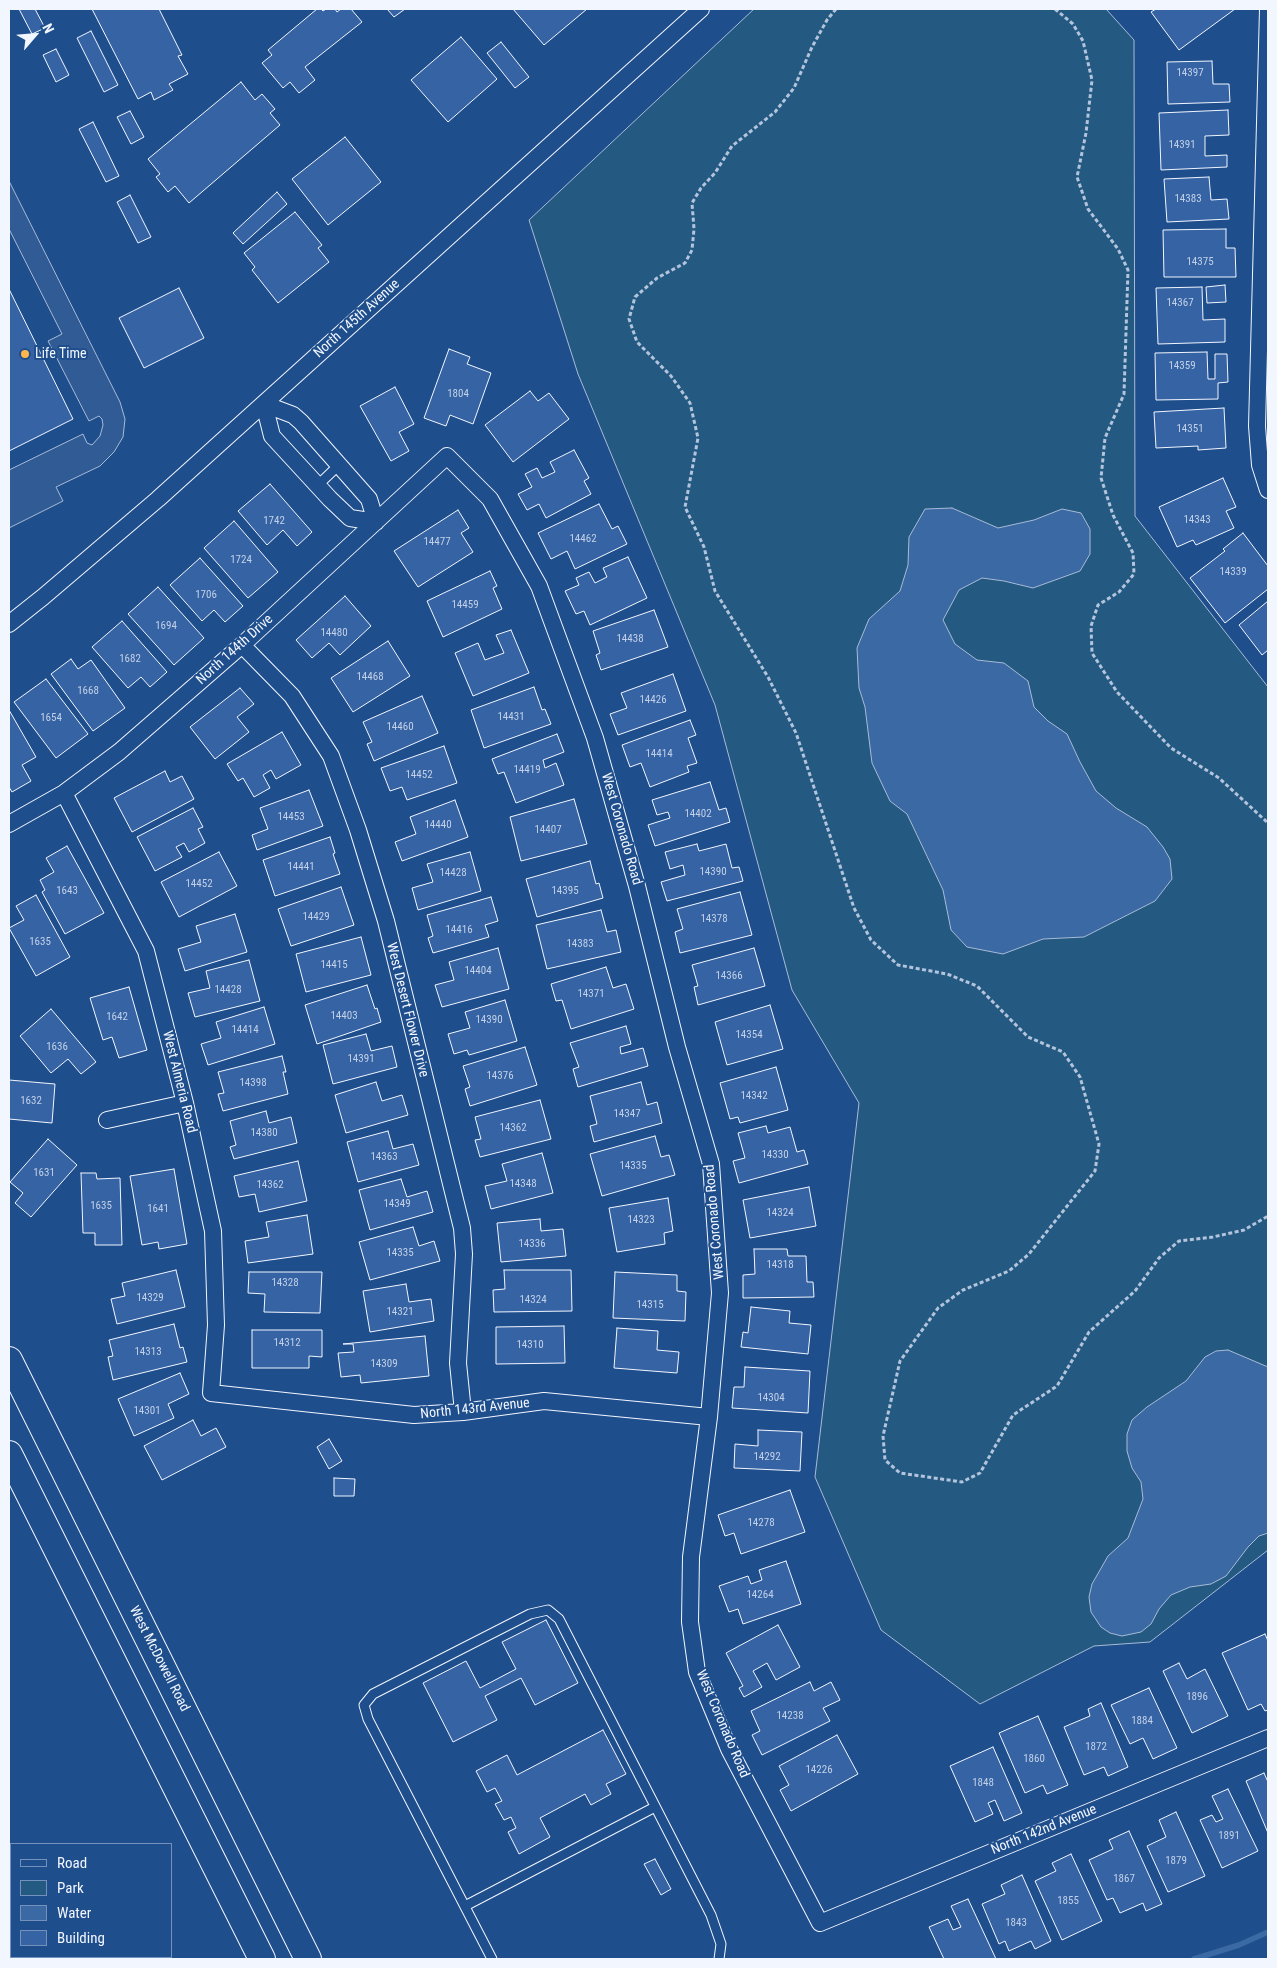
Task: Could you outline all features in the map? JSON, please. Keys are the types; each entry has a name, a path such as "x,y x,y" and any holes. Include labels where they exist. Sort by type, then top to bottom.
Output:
{"main road":[{"name":"West McDowell Road","path":"9,1360 308,1959"},
{"path":"9,1454 262,1959"},
{"path":"214,1864 252,1845"}],"street":[{"name":"North 145th Avenue","path":"9,624 92,556 264,404 701,9"},
{"path":"1268,9 1257,426 1260,465 1268,490"},
{"path":"264,404 293,415 340,464 369,499 376,522 350,518 318,485 272,436 264,404"},
{"name":"North 144th Drive","path":"9,824 64,793 119,752 242,645 446,456"},
{"name":"West Coronado Road","path":"446,456 490,499 539,586 595,738 637,886 677,1047 712,1164 720,1293 709,1417 691,1557 690,1622 697,1672 729,1749 820,1923"},
{"name":"West Desert Flower Drive","path":"242,645 292,696 331,756 358,830 386,921 462,1228 464,1254 458,1364 463,1412"},
{"name":"West Almeria Road","path":"64,793 146,951 185,1103 212,1231 216,1325 211,1393"},
{"path":"107,1120 185,1103"},
{"name":"North 143rd Avenue","path":"211,1393 414,1416 463,1412 544,1401 709,1417"},
{"name":"North 142nd Avenue","path":"820,1923 1268,1738"}],"lane":[{"path":"318,485 340,464"},
{"path":"492,1959 368,1719 364,1705 373,1694 530,1614 548,1610 559,1619 711,1915 721,1944 719,1959"},
{"path":"464,1906 655,1807"}],"path":[{"path":"836,9 827,20 812,47 794,88 775,112 732,146 715,173 701,188 692,203 694,229 692,250 685,263 657,278 635,297 630,319 637,342 671,376 690,403 698,438 685,507 704,547 715,591 768,676 796,732 854,908 871,940 898,965 947,974 977,986 1028,1037 1063,1052 1080,1077 1099,1144 1095,1171 1029,1254 1009,1271 963,1290 938,1308 900,1361 883,1436 885,1460 900,1473 962,1482 980,1473 1012,1415 1057,1386 1089,1332 1135,1291 1159,1258 1179,1241 1213,1237 1244,1230 1268,1216"},
{"path":"1055,9 1073,24 1083,41 1092,80 1086,133 1077,177 1088,209 1118,249 1128,270 1124,394 1106,438 1102,478 1113,515 1133,553 1134,574 1119,592 1098,606 1091,626 1092,653 1117,692 1170,748 1219,778 1268,823"}],"green space":[{"path":"754,9 1106,9 1134,40 1135,516 1268,687 1268,1550 1150,1642 1094,1646 980,1704 881,1630 815,1477 859,1103 792,990 715,705 578,374 529,220"}],"shaded area":[{"path":"9,181 120,402 125,419 123,437 114,452 100,466 56,487 63,501 9,528 9,470 83,434 87,443 92,445 100,436 103,425 102,419 99,416 89,421 48,341 62,334 9,229"}],"water":[{"path":"952,508 998,528 1034,520 1062,509 1081,513 1090,529 1090,554 1080,571 1033,588 982,578 959,590 943,620 955,644 977,660 1004,663 1028,681 1034,707 1048,721 1067,734 1096,791 1116,808 1147,827 1170,859 1172,879 1155,901 1084,937 1043,939 1003,954 967,947 951,930 943,890 907,814 890,801 872,763 865,707 859,688 857,648 869,619 900,591 908,565 909,537 925,509"},
{"path":"1228,1350 1268,1367 1268,1533 1259,1536 1248,1547 1226,1576 1211,1584 1190,1587 1171,1595 1159,1609 1151,1624 1141,1632 1122,1636 1110,1633 1101,1627 1091,1612 1089,1597 1092,1584 1108,1556 1128,1538 1143,1499 1141,1482 1132,1468 1127,1451 1127,1434 1132,1420 1147,1407 1186,1381 1205,1357 1216,1351"}],"building":[{"path":"19,9 35,9 45,28 32,34"},
{"path":"92,9 159,9 182,55 178,56 188,74 169,84 173,90 154,100 151,92 138,99"},
{"path":"317,9 323,11 335,9 337,12 341,9 351,9 362,22 305,67 315,80 299,93 290,82 283,88 262,63 272,55 268,50"},
{"path":"387,9 405,9 394,17"},
{"path":"513,9 587,9 544,45"},
{"path":"1156,9 1235,9 1179,50 1151,12"},
{"path":"91,31 118,85 104,92 77,38"},
{"path":"461,37 497,79 448,122 411,80"},
{"path":"501,42 529,77 515,88 487,53"},
{"path":"56,49 69,75 56,82 43,55"},
{"path":"1212,61 1213,84 1229,84 1230,102 1168,104 1167,62"},
{"path":"241,82 255,100 262,94 275,109 270,113 280,125 189,203 175,186 168,192 156,177 160,174 148,159"},
{"path":"1228,110 1229,135 1205,136 1205,156 1227,155 1227,167 1161,170 1159,113"},
{"path":"130,111 144,137 131,144 117,117"},
{"path":"93,122 119,176 106,182 79,129"},
{"path":"345,137 381,182 328,225 292,179"},
{"path":"1209,177 1211,200 1227,199 1229,219 1167,222 1164,179"},
{"path":"277,192 287,204 243,244 233,233"},
{"path":"130,195 151,237 138,243 117,202"},
{"path":"295,212 322,245 318,248 329,262 278,303 252,270 255,267 244,253"},
{"path":"1226,229 1226,248 1235,248 1236,277 1164,277 1163,230"},
{"path":"1225,285 1226,302 1207,303 1206,287"},
{"path":"1202,287 1203,320 1225,319 1225,342 1158,344 1156,288"},
{"path":"179,288 204,338 144,368 119,318"},
{"name":"Life Time","path":"9,289 73,419 9,451"},
{"path":"449,349 470,357 467,364 491,373 473,424 450,415 446,426 424,418"},
{"path":"1207,352 1208,379 1215,379 1215,354 1227,354 1228,382 1218,383 1218,399 1156,400 1155,353"},
{"path":"395,387 414,424 399,432 409,451 391,461 360,406"},
{"path":"530,391 538,401 549,393 569,419 513,462 485,425"},
{"path":"1224,408 1226,448 1198,450 1198,446 1156,448 1154,412"},
{"path":"574,450 589,478 584,481 591,494 546,518 539,504 527,510 518,494 532,487 525,474 537,468 542,478 555,472 550,462"},
{"path":"1223,478 1236,507 1226,511 1234,528 1196,545 1193,540 1177,547 1159,507"},
{"path":"270,484 312,532 297,546 283,530 267,545 238,511"},
{"path":"599,504 612,529 618,526 627,544 575,569 567,551 551,559 538,533"},
{"path":"458,510 469,528 461,533 473,552 418,587 394,551"},
{"path":"234,521 278,572 248,598 204,548"},
{"path":"1243,533 1268,566 1268,589 1225,623 1190,578 1225,551 1223,549"},
{"path":"628,557 647,598 590,625 584,611 576,614 565,591 579,585 576,578 589,572 595,583 607,577 603,568"},
{"path":"200,558 243,606 225,622 214,610 202,621 170,585"},
{"path":"490,571 497,586 493,588 502,609 443,637 427,601"},
{"path":"158,587 204,638 174,665 128,614"},
{"path":"345,596 371,626 340,655 329,643 312,658 296,640"},
{"path":"1268,601 1268,650 1262,655 1239,625"},
{"path":"654,610 668,647 601,670 596,655 600,653 593,631"},
{"path":"122,621 167,672 150,687 141,677 128,688 92,647"},
{"path":"511,630 529,673 473,696 455,653 478,643 485,660 504,653 496,635"},
{"path":"388,641 410,676 353,712 331,678"},
{"path":"71,659 78,669 91,660 125,708 93,731 51,674"},
{"path":"673,674 686,711 618,735 610,714 627,708 621,693"},
{"path":"46,679 88,734 56,758 14,702"},
{"path":"534,687 542,710 545,709 551,724 484,748 471,710"},
{"path":"240,688 254,704 237,717 249,732 215,759 190,727"},
{"path":"422,696 438,733 374,761 367,744 372,742 363,722"},
{"path":"9,710 36,757 22,765 31,781 12,792 9,787"},
{"path":"690,720 696,735 688,738 697,763 687,766 689,772 650,787 641,763 630,767 622,745"},
{"path":"282,732 301,765 276,779 271,770 263,775 270,788 254,797 243,778 238,781 227,764"},
{"path":"557,734 564,752 543,760 545,768 556,763 564,785 516,803 504,772 498,774 492,759"},
{"path":"444,746 457,783 407,800 402,787 390,791 381,768"},
{"path":"165,771 170,782 182,776 194,799 132,832 114,798"},
{"path":"710,782 719,810 726,808 730,822 655,846 648,825 670,818 668,812 657,815 652,800"},
{"path":"309,790 323,826 257,850 252,835 268,829 260,808"},
{"path":"574,799 587,844 521,861 510,817"},
{"path":"455,800 468,837 402,861 395,842 416,834 410,817"},
{"path":"193,808 203,827 198,829 205,843 189,852 184,843 176,847 182,857 155,871 137,837"},
{"path":"330,837 335,853 333,854 340,874 275,896 263,860"},
{"path":"697,844 699,851 726,844 732,868 739,867 743,881 667,901 661,882 685,875 683,865 670,869 665,852"},
{"path":"67,846 104,913 65,934 42,892 45,890 40,880 54,872 46,858"},
{"path":"219,852 237,886 179,917 161,882"},
{"path":"470,852 481,891 418,910 412,888 433,882 427,864"},
{"path":"590,861 596,884 599,883 603,898 537,917 526,879"},
{"path":"341,887 354,925 291,946 278,909"},
{"path":"740,892 752,935 680,953 675,932 683,929 677,909"},
{"path":"36,895 70,957 36,976 9,928 24,920 16,906"},
{"path":"491,897 498,921 485,925 489,937 433,953 428,938 433,936 427,915"},
{"path":"601,910 607,932 616,930 621,952 547,969 536,925"},
{"path":"235,914 247,952 185,971 178,949 201,942 196,926"},
{"path":"361,937 371,975 306,992 296,954"},
{"path":"498,948 509,989 442,1007 435,985 454,980 449,962"},
{"path":"754,948 765,986 698,1005 694,987 698,986 692,965"},
{"path":"249,960 260,1001 195,1017 188,993 210,988 206,971"},
{"path":"606,967 613,988 626,984 634,1009 571,1029 562,1000 556,1001 551,984"},
{"path":"367,985 381,1022 317,1044 305,1005"},
{"path":"129,987 147,1050 119,1058 112,1037 103,1040 90,998"},
{"path":"505,1000 517,1041 469,1055 467,1050 454,1054 448,1034 470,1028 465,1012"},
{"path":"770,1005 783,1049 727,1065 715,1022"},
{"path":"264,1007 275,1044 208,1065 201,1044 221,1038 216,1022"},
{"path":"51,1009 96,1062 81,1074 68,1059 51,1073 20,1036"},
{"path":"626,1026 631,1044 620,1047 621,1054 643,1048 648,1066 578,1087 573,1069 579,1067 570,1043"},
{"path":"366,1034 371,1051 392,1046 397,1067 333,1084 323,1045"},
{"path":"525,1047 537,1085 470,1106 465,1089 470,1087 463,1066"},
{"path":"282,1056 286,1072 283,1072 288,1094 223,1111 218,1094 224,1093 218,1072"},
{"path":"776,1067 788,1110 740,1123 738,1117 730,1119 720,1083"},
{"path":"9,1080 55,1084 52,1123 9,1119"},
{"path":"376,1082 382,1101 402,1095 408,1115 346,1133 335,1095"},
{"path":"641,1082 647,1105 657,1102 662,1123 594,1142 590,1126 597,1124 590,1096"},
{"path":"540,1100 551,1139 480,1157 475,1140 481,1139 475,1117"},
{"path":"266,1111 269,1123 291,1117 297,1143 234,1159 230,1147 236,1145 230,1121"},
{"path":"766,1126 768,1133 790,1127 797,1152 804,1150 808,1164 739,1183 733,1161 745,1158 738,1133"},
{"path":"388,1131 393,1149 413,1144 419,1165 358,1182 347,1142"},
{"path":"655,1136 661,1157 669,1155 675,1175 602,1196 590,1154"},
{"path":"48,1139 77,1165 31,1217 15,1203 23,1193 10,1182"},
{"path":"542,1153 553,1193 491,1209 485,1186 507,1181 502,1164"},
{"path":"298,1161 307,1201 259,1212 255,1194 239,1197 234,1176"},
{"path":"174,1169 187,1244 159,1249 158,1242 142,1245 130,1176"},
{"path":"81,1173 96,1173 97,1179 120,1178 122,1245 95,1245 95,1233 83,1233"},
{"path":"401,1179 407,1197 427,1191 433,1212 370,1230 359,1190"},
{"path":"809,1187 816,1226 750,1238 743,1200"},
{"path":"668,1198 673,1231 664,1233 665,1244 617,1252 609,1208"},
{"path":"307,1215 313,1254 248,1263 245,1241 269,1237 266,1222"},
{"path":"540,1219 541,1231 563,1229 566,1256 501,1262 497,1223"},
{"path":"413,1227 419,1246 434,1241 440,1261 370,1280 359,1242"},
{"path":"754,1249 787,1249 788,1256 806,1256 807,1282 813,1282 814,1297 743,1298 743,1275 755,1274"},
{"path":"176,1270 185,1307 117,1324 111,1299 125,1296 122,1283"},
{"path":"504,1270 571,1270 572,1311 494,1312 493,1290 505,1289"},
{"path":"249,1272 322,1272 320,1313 264,1312 265,1294 248,1293"},
{"path":"615,1272 677,1275 677,1291 686,1292 685,1321 613,1318"},
{"path":"406,1284 409,1302 431,1299 434,1321 370,1332 363,1291"},
{"path":"751,1307 790,1311 789,1323 811,1325 808,1354 741,1347 743,1332 748,1333"},
{"path":"174,1324 180,1348 183,1347 187,1362 113,1380 108,1357 113,1356 109,1340"},
{"path":"564,1326 565,1363 496,1364 496,1327"},
{"path":"617,1328 658,1331 657,1350 679,1352 677,1373 614,1368"},
{"path":"252,1330 322,1330 322,1357 309,1356 309,1368 252,1368"},
{"path":"425,1336 429,1376 361,1383 360,1375 341,1377 338,1353 354,1352 353,1344 343,1344"},
{"path":"745,1367 810,1371 808,1413 732,1408 734,1387 744,1387"},
{"path":"180,1373 189,1394 168,1404 174,1418 134,1436 118,1399"},
{"path":"193,1420 201,1436 216,1428 226,1447 162,1480 144,1446"},
{"path":"758,1430 802,1432 800,1471 734,1468 735,1444 758,1446"},
{"path":"329,1439 342,1461 329,1469 317,1447"},
{"path":"334,1478 355,1479 354,1496 334,1496"},
{"path":"790,1490 805,1532 741,1554 734,1533 725,1536 718,1515"},
{"path":"786,1561 801,1604 743,1624 738,1609 729,1612 719,1586 748,1576 751,1584 762,1580 759,1570"},
{"path":"546,1620 578,1683 535,1705 521,1678 485,1696 497,1720 453,1742 423,1683 466,1661 480,1688 516,1669 502,1642"},
{"path":"778,1625 800,1667 776,1680 767,1663 753,1671 762,1687 744,1697 739,1688 743,1686 726,1653"},
{"path":"1265,1634 1268,1641 1268,1710 1265,1711 1261,1704 1248,1710 1222,1653"},
{"path":"1179,1663 1187,1679 1205,1669 1228,1716 1192,1733 1163,1671"},
{"path":"810,1682 814,1691 831,1682 840,1700 823,1708 830,1721 762,1755 752,1735 760,1731 751,1711"},
{"path":"1149,1688 1177,1748 1153,1759 1143,1738 1130,1744 1111,1705"},
{"path":"1101,1703 1128,1767 1108,1776 1104,1767 1084,1775 1064,1727 1090,1716 1088,1709"},
{"path":"1038,1716 1068,1785 1047,1794 1043,1785 1025,1793 999,1733"},
{"path":"603,1730 626,1774 606,1784 611,1794 591,1805 585,1794 540,1818 550,1837 519,1854 508,1832 516,1828 511,1817 504,1820 495,1804 502,1801 495,1788 487,1792 476,1771 507,1755 517,1775"},
{"path":"837,1735 858,1774 791,1811 780,1790 789,1785 779,1766"},
{"path":"993,1747 1022,1813 1004,1821 995,1800 988,1803 993,1814 975,1822 950,1766"},
{"path":"1264,1773 1268,1782 1268,1833 1246,1781"},
{"path":"1228,1789 1258,1851 1222,1868 1200,1820 1212,1815 1216,1822 1223,1819 1212,1796"},
{"path":"1176,1812 1205,1876 1168,1892 1147,1846 1166,1837 1159,1820"},
{"path":"1129,1831 1162,1904 1146,1911 1143,1903 1120,1913 1113,1898 1107,1900 1089,1860 1113,1849 1109,1840"},
{"path":"1071,1854 1102,1921 1062,1940 1035,1881 1056,1871 1052,1863"},
{"path":"655,1859 671,1889 661,1895 644,1864"},
{"path":"1022,1875 1051,1941 1035,1949 1031,1941 1009,1951 1005,1941 999,1944 982,1904 1005,1894 1001,1885"},
{"path":"968,1899 996,1959 944,1959 929,1927 948,1919 953,1930 961,1927 951,1906"}],"waterway":[{"path":"1194,1959 1239,1945 1268,1932"}],"place":[{"name":"Life Time","path":"25,354"}]}
